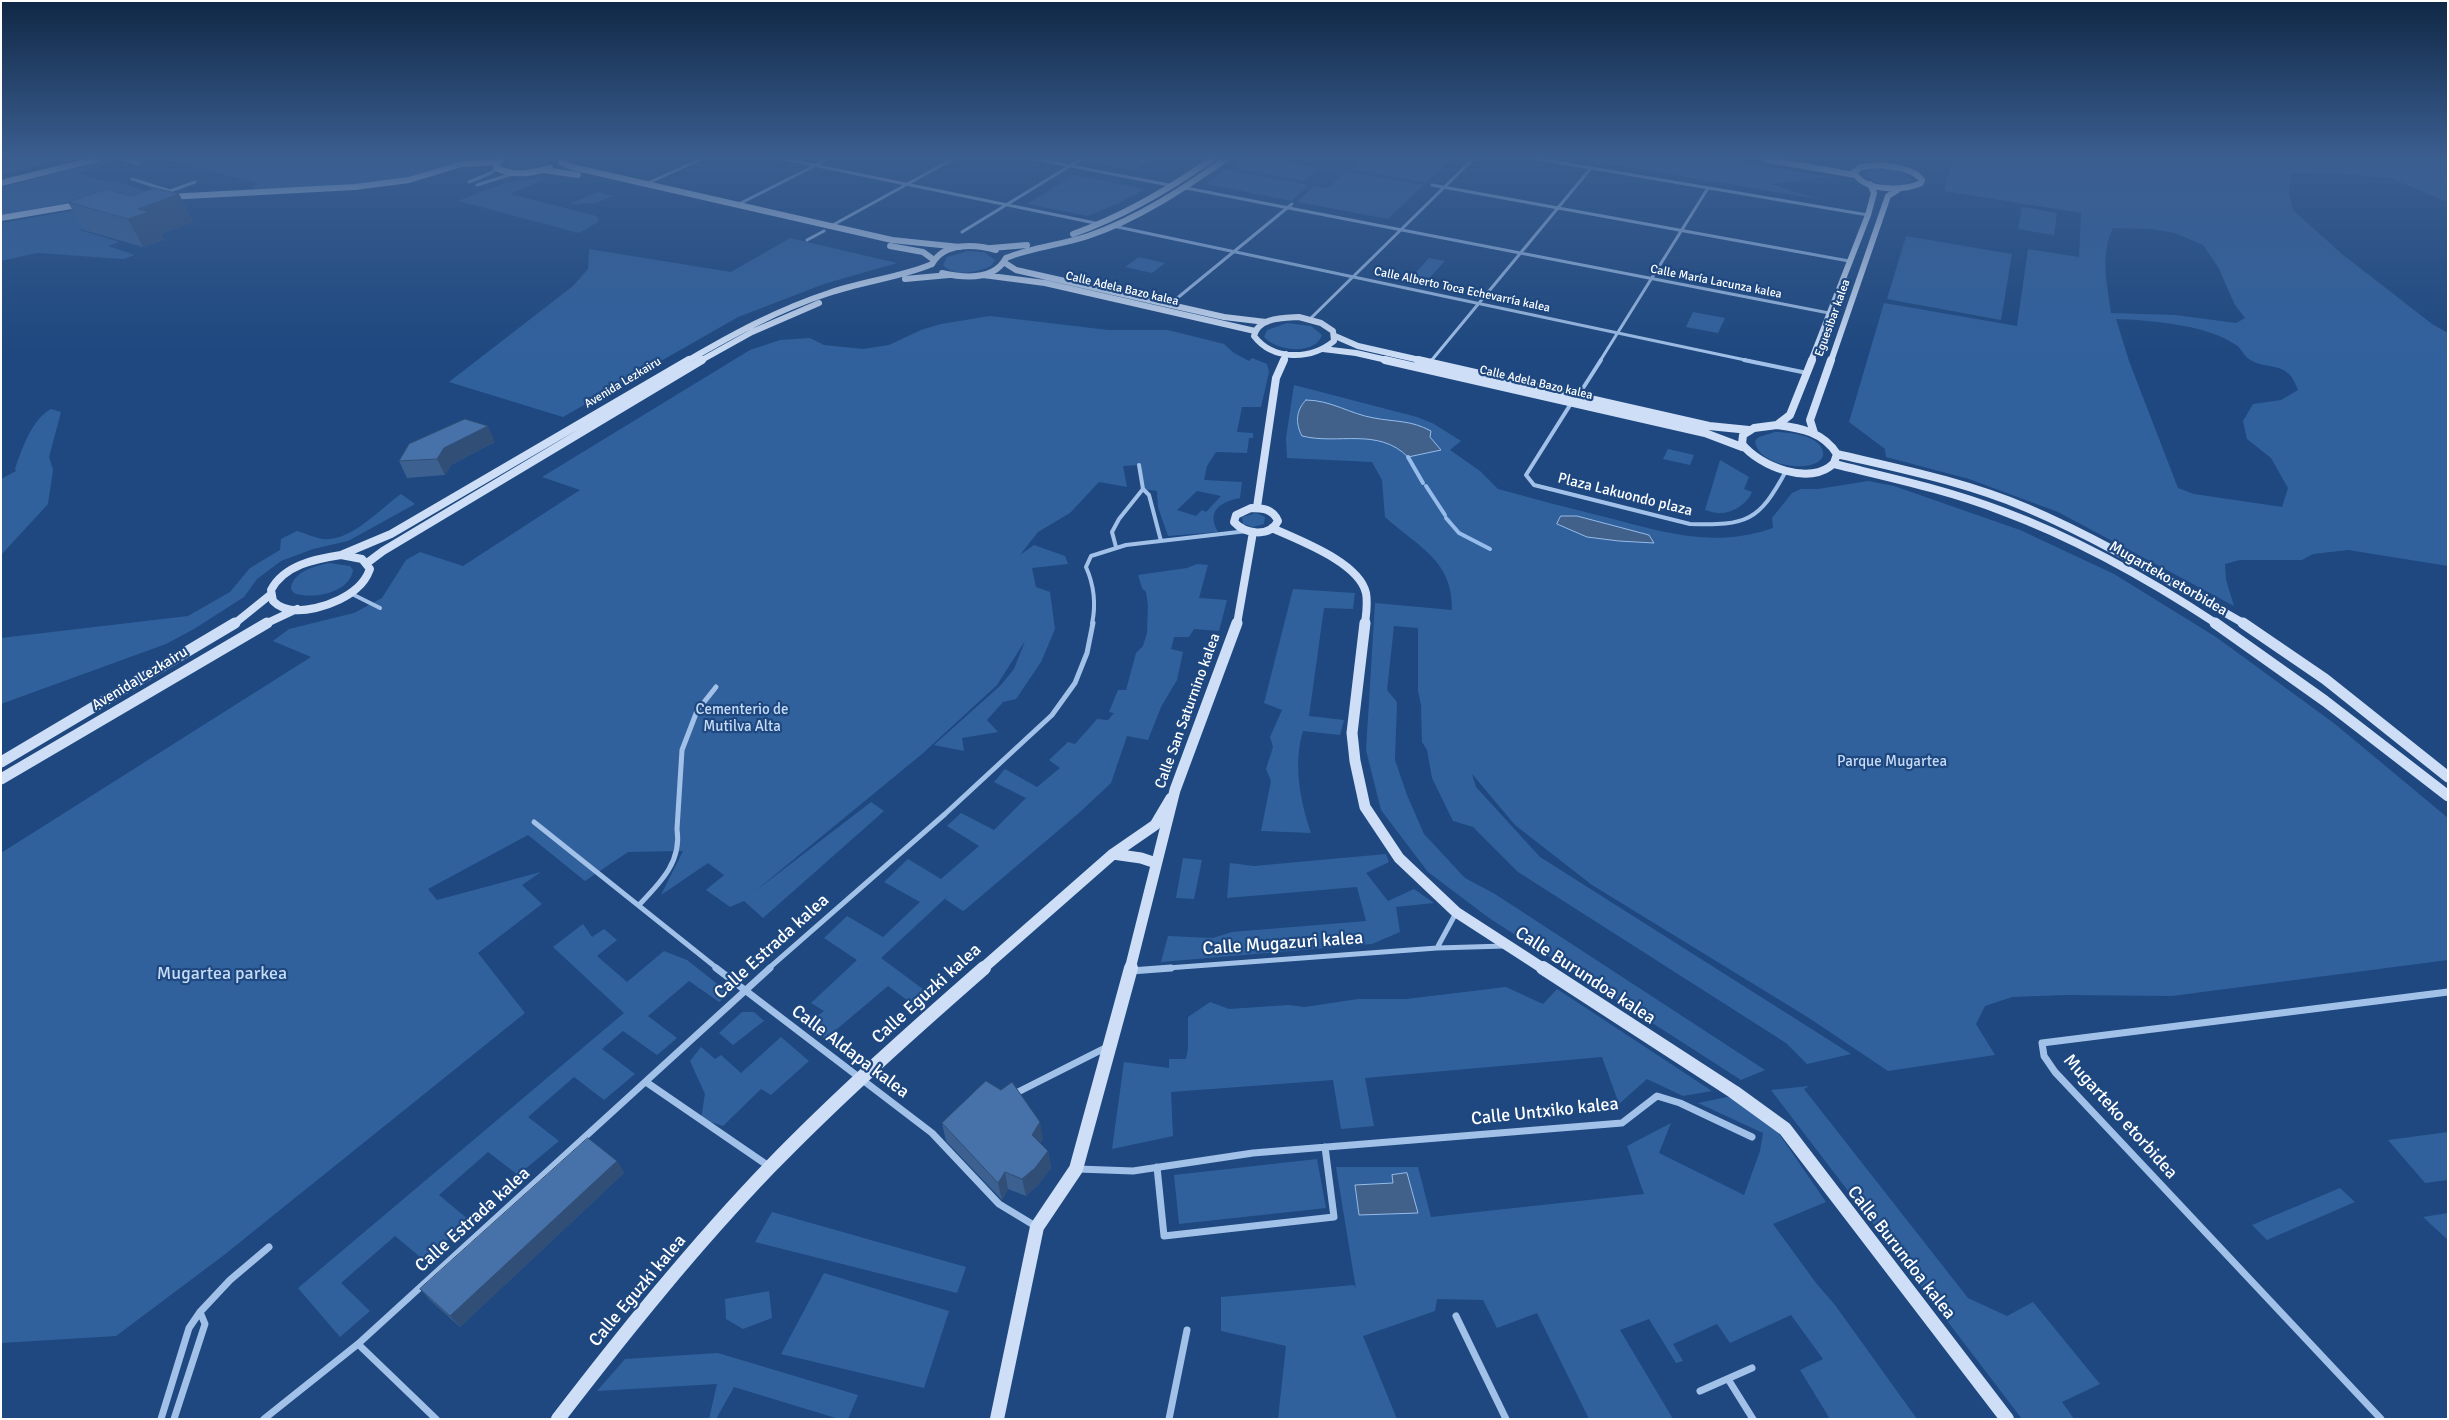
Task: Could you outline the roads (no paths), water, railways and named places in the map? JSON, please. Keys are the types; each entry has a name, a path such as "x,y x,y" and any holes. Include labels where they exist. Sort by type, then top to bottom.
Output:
{"street":[{"path":"799,225 923,252 940,272 949,275"},
{"path":"828,225 892,240 960,247 992,248 1043,242 1096,225"},
{"path":"962,232 973,225"},
{"path":"1170,304 1266,225"},
{"name":"Calle María Lacunza kalea","path":"1378,225 1830,313"},
{"path":"1257,507 1276,378 1286,354 1268,349 1257,342 1254,336 1255,330 1266,322 1287,317 1310,319 1406,225"},
{"path":"1430,362 1544,225"},
{"path":"1653,225 1848,261"},
{"path":"1578,396 1684,225"},
{"name":"Eguesibar kalea","path":"1777,425 1790,415 1848,261 1864,225"},
{"name":"Eguesibar kalea","path":"1814,433 1810,420 1825,372 1878,225"},
{"path":"984,274 993,272 1005,261 1021,252 1087,236 1113,226"},
{"name":"Calle Alberto Toca Echevarría kalea","path":"1113,226 1807,373"},
{"path":"807,240 824,231"},
{"name":"Avenida Lezkairu","path":"1,762 232,626 270,596 275,584 288,572 316,560 340,555 391,534 742,329 827,293 871,280 915,271 933,262 943,252 960,247"},
{"name":"Calle Adela Bazo kalea","path":"992,248 1004,254 1005,261 1016,270 1224,317 1266,322"},
{"name":"Calle Adela Bazo kalea","path":"949,275 984,274 1045,283 1255,330"},
{"name":"Avenida Lezkairu","path":"367,563 383,551 717,351 752,332 837,296 881,284 918,277 949,275"},
{"name":"Calle Adela Bazo kalea","path":"1310,319 1328,326 1335,336 1358,346 1709,426 1749,430 1777,425"},
{"path":"1323,350 1334,341 1335,336"},
{"name":"Calle Adela Bazo kalea","path":"1286,354 1306,354 1323,350 1356,353 1705,433 1742,447 1758,462 1786,471 1815,472 1834,464"},
{"name":"Plaza Lakuondo plaza","path":"1572,402 1526,475 1534,485 1690,524 1712,525 1730,523 1756,513 1770,500 1786,471"},
{"path":"1777,425 1814,433 1834,446 1838,454 1834,464"},
{"path":"1742,447 1741,441 1749,430"},
{"name":"Mugarteko etorbidea","path":"1838,454 1947,479 2027,508 2112,550 2174,583 2260,635 2324,679 2448,777"},
{"name":"Mugarteko etorbidea","path":"1834,464 1978,502 2025,520 2090,550 2234,634 2317,693 2448,796"},
{"path":"1139,465 1143,489 1149,495 1161,541"},
{"path":"1116,547 1112,532 1119,519 1143,489"},
{"path":"1257,507 1275,514 1278,521 1272,528 1250,532 1237,526 1234,518 1239,512 1257,507"},
{"name":"Calle Burundoa kalea","path":"1272,528 1341,562 1357,577 1366,592 1366,612 1352,733 1354,761 1366,807 1399,858 1456,912 1734,1092 1785,1128 2006,1419"},
{"name":"Calle Estrada kalea","path":"264,1419 358,1344 1052,715 1075,683 1087,653 1095,611 1091,579 1086,567 1091,556 1116,547 1161,541 1228,536 1250,532"},
{"name":"Calle San Saturnino kalea","path":"998,1419 1037,1227 1076,1169 1112,1044 1175,790 1237,624 1250,532"},
{"path":"270,596 274,603 283,607 297,609 327,604 352,594 369,576 370,569 367,563 354,556 340,555"},
{"path":"352,594 380,608"},
{"name":"Avenida Lezkairu","path":"1,779 251,631 297,609"},
{"path":"639,905 667,876 674,860 680,836 677,829 682,750 696,711 716,687"},
{"name":"Calle Eguzki kalea","path":"558,1419 638,1316 770,1167 909,1034 1113,854 1155,825 1175,790"},
{"name":"Calle Aldapa kalea","path":"534,822 746,991 932,1134 999,1204 1037,1227"},
{"path":"1113,854 1141,858 1156,863"},
{"path":"1437,948 1456,912"},
{"name":"Calle Mugazuri kalea","path":"1131,971 1437,948 1507,946"},
{"name":"Mugarteko etorbidea","path":"2380,1419 2055,1072 2044,1056 2042,1043 2448,992"},
{"path":"1004,1099 1112,1044"},
{"path":"646,1082 770,1167"},
{"name":"Calle Untxiko kalea","path":"1076,1169 1133,1171 1253,1153 1622,1123 1657,1096 1687,1106 1752,1136"},
{"path":"1157,1167 1164,1236 1334,1217 1325,1147"},
{"path":"160,1419 189,1328 200,1312 230,1280 269,1247"},
{"path":"174,1419 205,1324 200,1312"},
{"path":"1456,1316 1506,1419"},
{"path":"1169,1419 1187,1330"},
{"path":"358,1344 436,1419"},
{"path":"1700,1391 1752,1368"},
{"path":"1728,1379 1753,1419"}],"waterway":[{"path":"1408,457 1423,483"},
{"path":"1426,486 1445,515"},
{"path":"1446,518 1459,533 1490,549"}],"park label":[{"name":"Cementerio de Mutilva Alta","path":"742,718"},
{"name":"Parque Mugartea","path":"1892,762"},
{"name":"Mugartea parkea","path":"222,974"}]}
